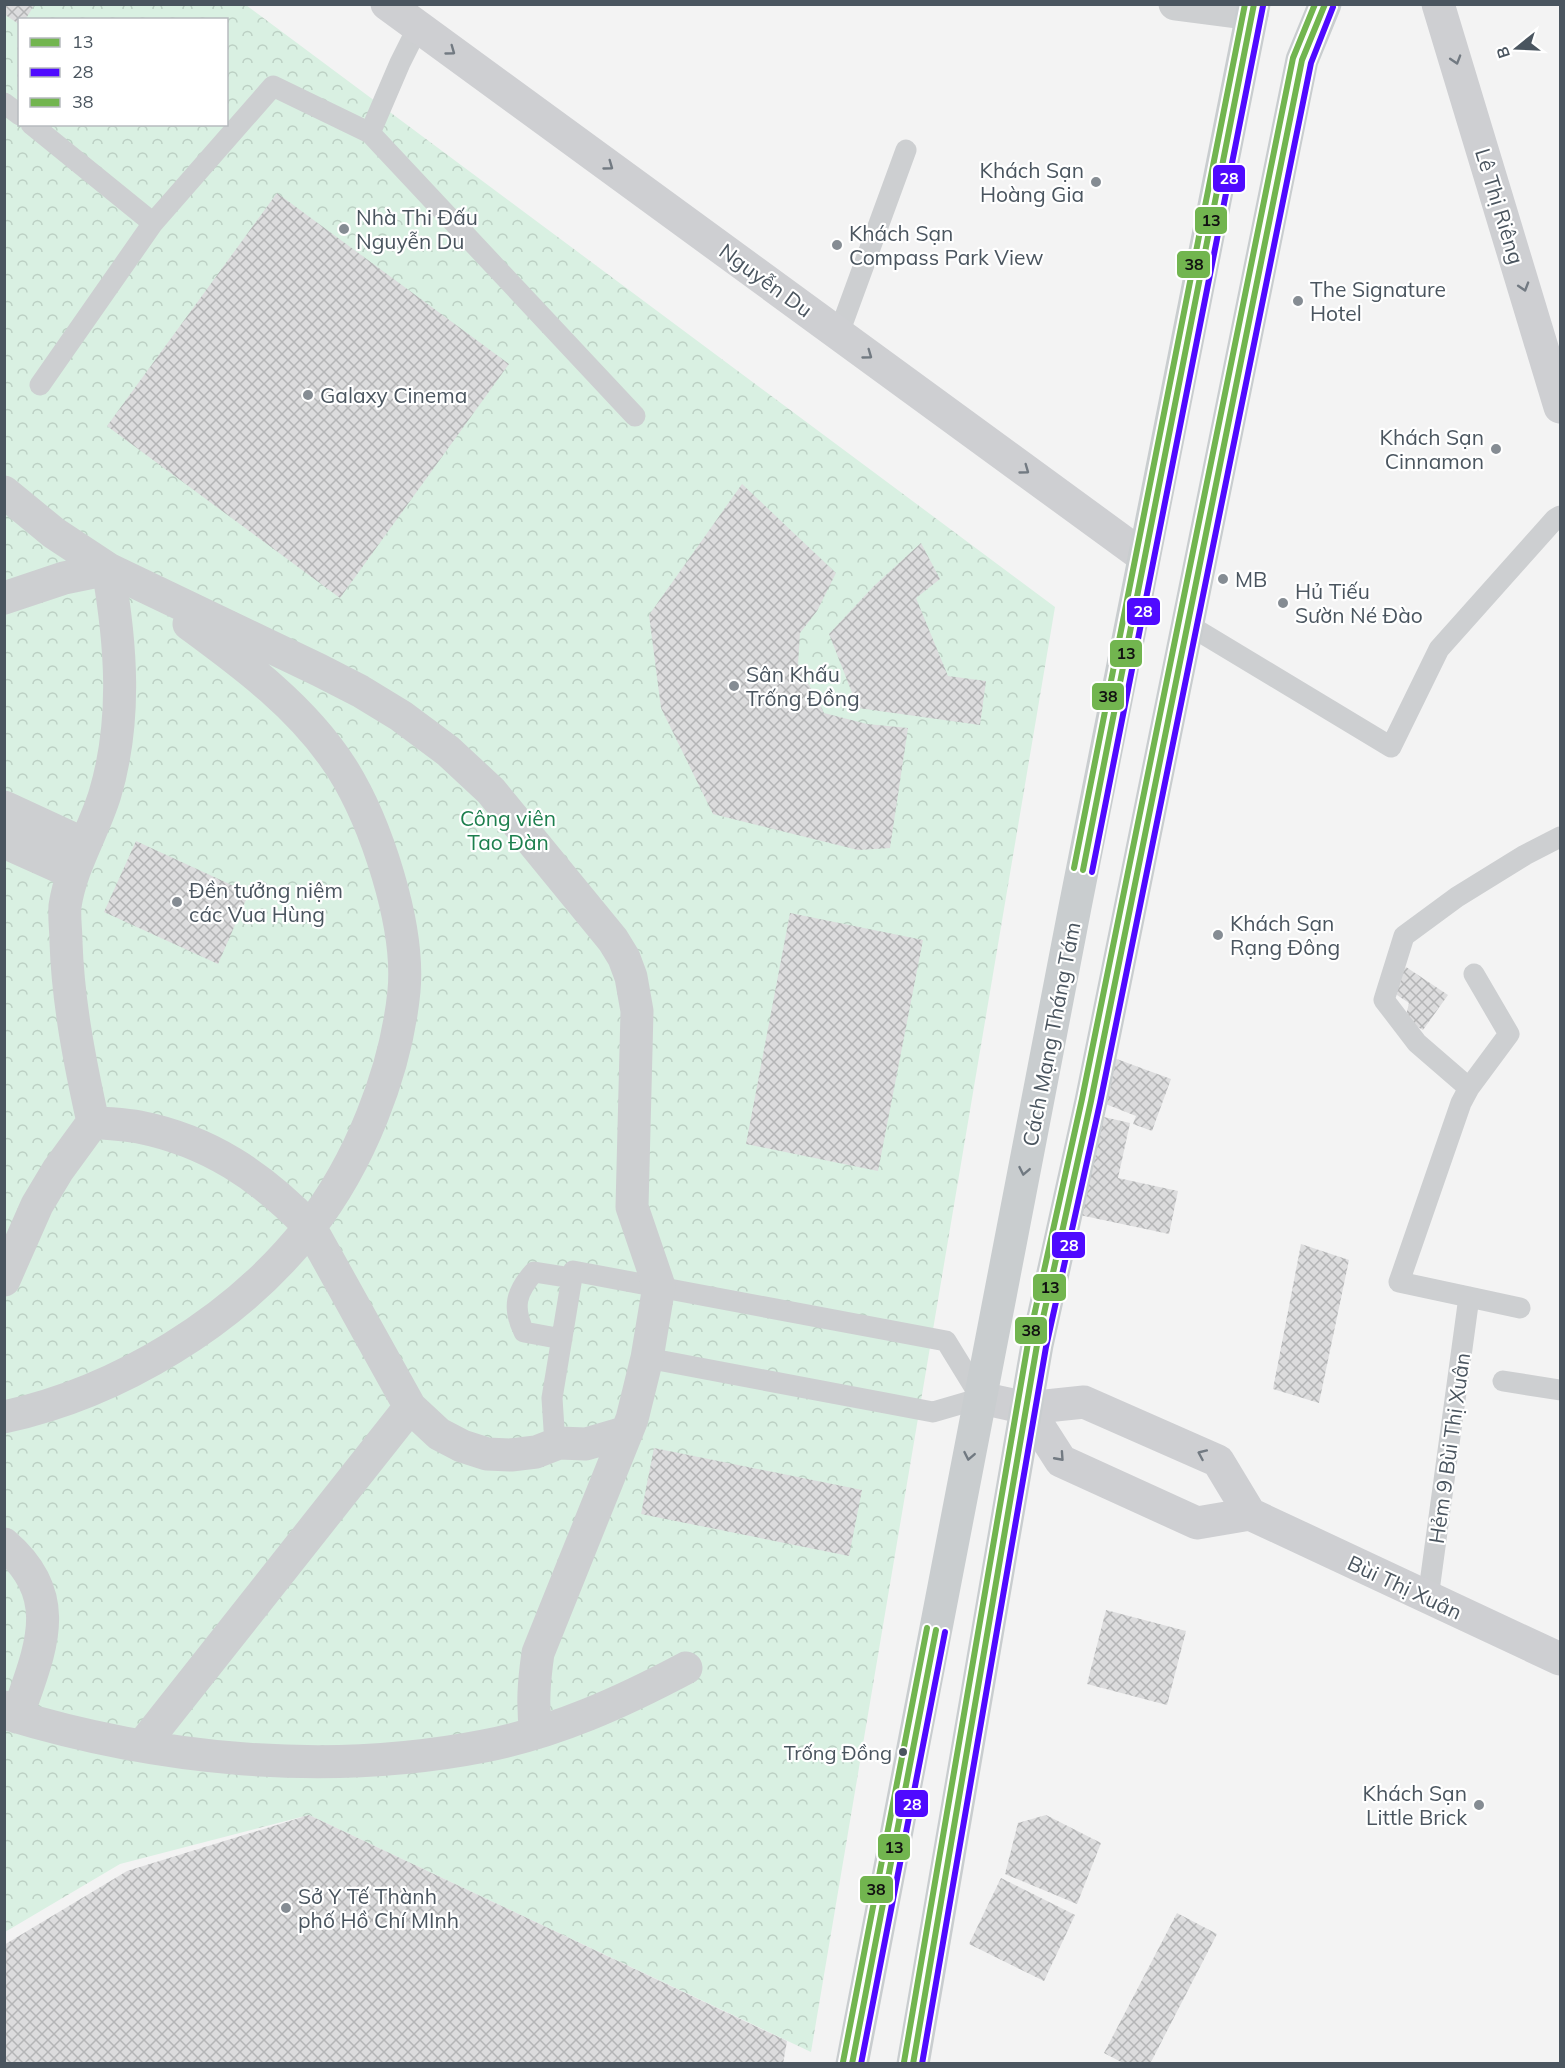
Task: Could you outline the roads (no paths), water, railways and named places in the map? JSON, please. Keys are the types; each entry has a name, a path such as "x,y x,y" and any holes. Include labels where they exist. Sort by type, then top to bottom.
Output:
{"main road":[{"path":"913,2064 1028,1408 1037,1345 1091,1101 1302,60 1325,4"},
{"name":"Cách Mạng Tháng Tám","path":"852,2064 1144,557 1253,9"}],"street":[{"name":"Nguyễn Du","path":"387,4 1144,557"},
{"path":"1175,4 1253,9"},
{"name":"Lê Thị Riêng","path":"1438,4 1560,407"},
{"path":"4,492 54,533 164,605 218,645 269,687 320,738 341,767 363,806 379,847 392,889 400,933 404,989 397,1036 384,1083 364,1134 340,1182 310,1227 278,1263 206,1325 167,1351 125,1374 77,1395 27,1412 4,1417"},
{"path":"4,1280 37,1205 58,1170 93,1122 79,1053 66,956 65,908 79,858 104,796 119,725 118,650 115,609 108,569"},
{"path":"4,598 64,578 108,569 360,691 401,716 448,752 491,791 613,940 624,958 631,977 637,1011 632,1207 659,1286 632,1419 538,1653 533,1685 536,1733"},
{"path":"4,807 79,858"},
{"path":"4,842 79,858"},
{"path":"93,1122 138,1127 171,1135 203,1147 234,1163 261,1181 287,1203 310,1227 410,1407 439,1434 462,1446 487,1454 512,1455 536,1452 559,1443 586,1444 627,1432"},
{"path":"981,1398 1028,1408 1084,1402 1218,1461 1250,1514 1197,1523 1061,1461 1028,1408"},
{"path":"141,1746 410,1407"},
{"name":"Bùi Thị Xuân","path":"1250,1514 1560,1659"},
{"path":"4,1544 29,1570 38,1588 43,1607 44,1627 40,1646 9,1712 79,1734 141,1746 205,1755 323,1761 434,1754 485,1746 536,1733 587,1716 638,1694 686,1668"}],"lane":[{"path":"370,134 418,27"},
{"path":"40,385 153,224 273,86 370,134 635,416"},
{"path":"4,103 18,114"},
{"path":"33,126 153,224"},
{"path":"839,333 906,150"},
{"path":"1187,624 1391,747 1439,649 1560,516"},
{"path":"1469,1088 1417,1043 1384,1000 1404,936 1457,897 1525,855 1560,837"},
{"path":"1474,974 1509,1034 1469,1088 1461,1103 1399,1282 1520,1308"},
{"path":"559,1443 554,1429 552,1398 573,1271 946,1341 981,1398 933,1412 646,1358"},
{"path":"562,1339 524,1332 517,1310 518,1298 524,1284 534,1272 572,1278"},
{"name":"Hẻm 9 Bùi Thị Xuân","path":"1428,1598 1469,1297"},
{"path":"1503,1381 1560,1390"}],"place":[{"name":"Khách Sạn Hoàng Gia","path":"1096,182"},
{"name":"Nhà Thi Đấu Nguyễn Du","path":"344,229"},
{"name":"Khách Sạn Compass Park View","path":"837,245"},
{"name":"The Signature Hotel","path":"1298,301"},
{"name":"Galaxy Cinema","path":"308,395"},
{"name":"Khách Sạn Cinnamon","path":"1496,449"},
{"name":"MB","path":"1223,579"},
{"name":"Hủ Tiếu Sườn Né Đào","path":"1283,603"},
{"name":"Sân Khấu Trống Đồng","path":"734,686"},
{"name":"Đền tưởng niệm các Vua Hùng","path":"177,902"},
{"name":"Khách Sạn Rạng Đông","path":"1218,935"},
{"name":"Trống Đồng","path":"903,1752"},
{"name":"Khách Sạn Little Brick","path":"1479,1805"},
{"name":"Sở Y Tế Thành phố Hồ Chí MInh","path":"286,1908"}],"park label":[{"name":"Công viên Tao Đàn","path":"508,830"}]}
